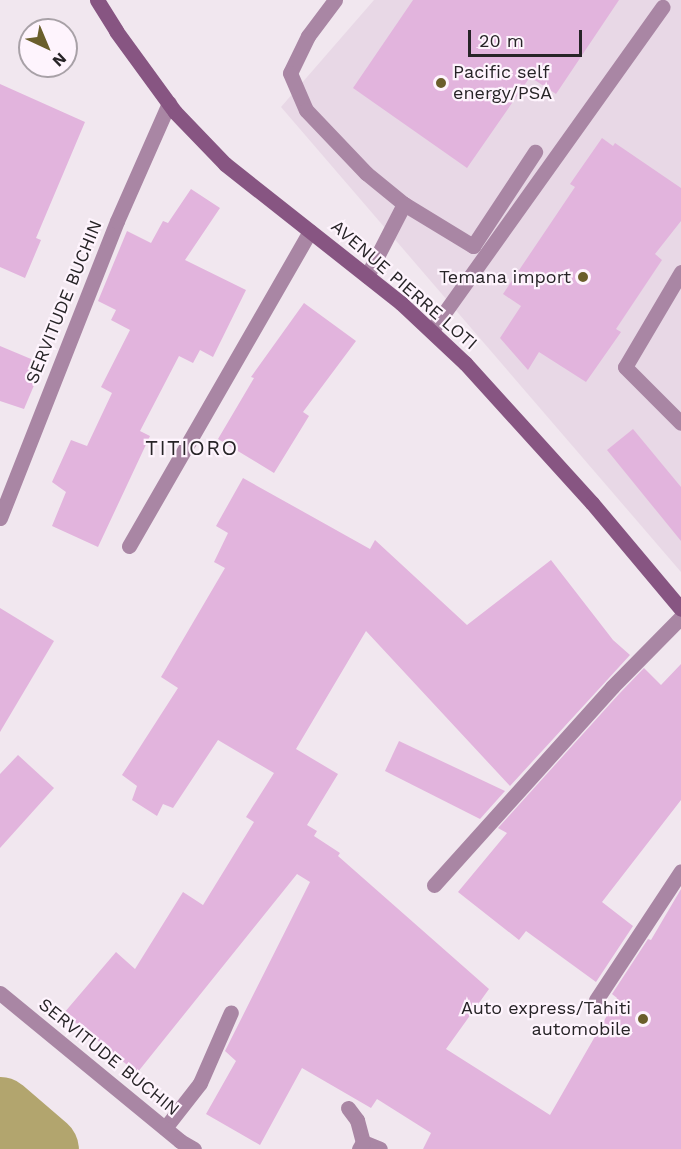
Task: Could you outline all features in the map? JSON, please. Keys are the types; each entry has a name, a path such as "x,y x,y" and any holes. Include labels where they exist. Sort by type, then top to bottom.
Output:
{"main road":[{"name":"AVENUE PIERRE LOTI","path":"97,0 116,31 169,104 225,164 432,330 585,495 681,609"}],"street":[{"path":"335,0 308,36 290,73 306,110 366,173 404,204 473,246 535,152"},
{"path":"432,330 662,7"},
{"name":"SERVITUDE BUCHIN","path":"0,518 117,221 169,104"},
{"path":"367,276 404,204"},
{"path":"129,546 310,231"},
{"path":"681,272 625,367 681,423"},
{"path":"434,885 612,687 681,617"},
{"path":"596,1000 681,871"},
{"name":"SERVITUDE BUCHIN","path":"0,993 165,1128 194,1149"},
{"path":"165,1128 200,1083 231,1012"},
{"path":"348,1108 357,1119 361,1145 380,1149"}],"shaded area":[{"path":"374,0 681,0 681,572 281,107"}],"building":[{"name":"Pacific self energy/PSA","path":"413,0 619,0 556,94 530,77 467,168 353,88"},
{"path":"0,84 85,122 36,238 41,240 25,278 0,267"},
{"name":"Temana import","path":"602,138 613,146 615,143 681,188 681,221 655,254 662,260 616,329 621,332 586,382 539,352 528,370 500,338 521,306 503,294 575,187 570,184"},
{"path":"191,189 220,208 185,260 246,290 213,357 200,350 193,363 179,356 140,431 150,436 98,547 52,526 66,492 52,482 71,440 87,446 112,393 101,387 130,330 111,320 116,310 98,301 127,231 151,243 163,221 168,223"},
{"path":"304,303 356,341 303,412 309,416 274,473 218,439 254,378 251,377"},
{"path":"0,346 43,364 24,409 0,401"},
{"path":"633,429 681,487 681,541 607,450"},
{"path":"243,478 370,549 375,540 467,625 551,560 613,640 630,655 510,786 366,631 296,749 338,774 307,825 317,831 314,836 340,853 338,856 489,989 446,1049 550,1115 617,998 612,994 648,939 651,940 681,889 681,1149 423,1149 431,1133 377,1099 371,1108 302,1068 260,1145 206,1114 236,1061 225,1051 310,882 297,874 137,1073 64,1013 116,952 135,969 183,892 203,905 254,822 246,817 274,773 218,740 173,808 163,804 157,816 132,800 137,786 122,775 178,688 161,677 225,568 214,562 228,533 216,526"},
{"path":"0,608 54,641 0,732"},
{"path":"681,664 681,800 602,902 633,926 596,982 526,931 519,940 458,892 507,833 498,828 644,668 661,685"},
{"path":"399,741 505,791 480,819 385,771"},
{"path":"18,755 54,788 0,848 0,774"}],"waterway":[{"path":"0,1111 44,1149"}],"place":[{"name":"Pacific self energy/PSA","path":"441,83"},
{"name":"Temana import","path":"583,277"},
{"name":"Auto express/Tahiti automobile","path":"643,1019"}],"district":[{"name":"TITIORO","path":"192,448"}]}
